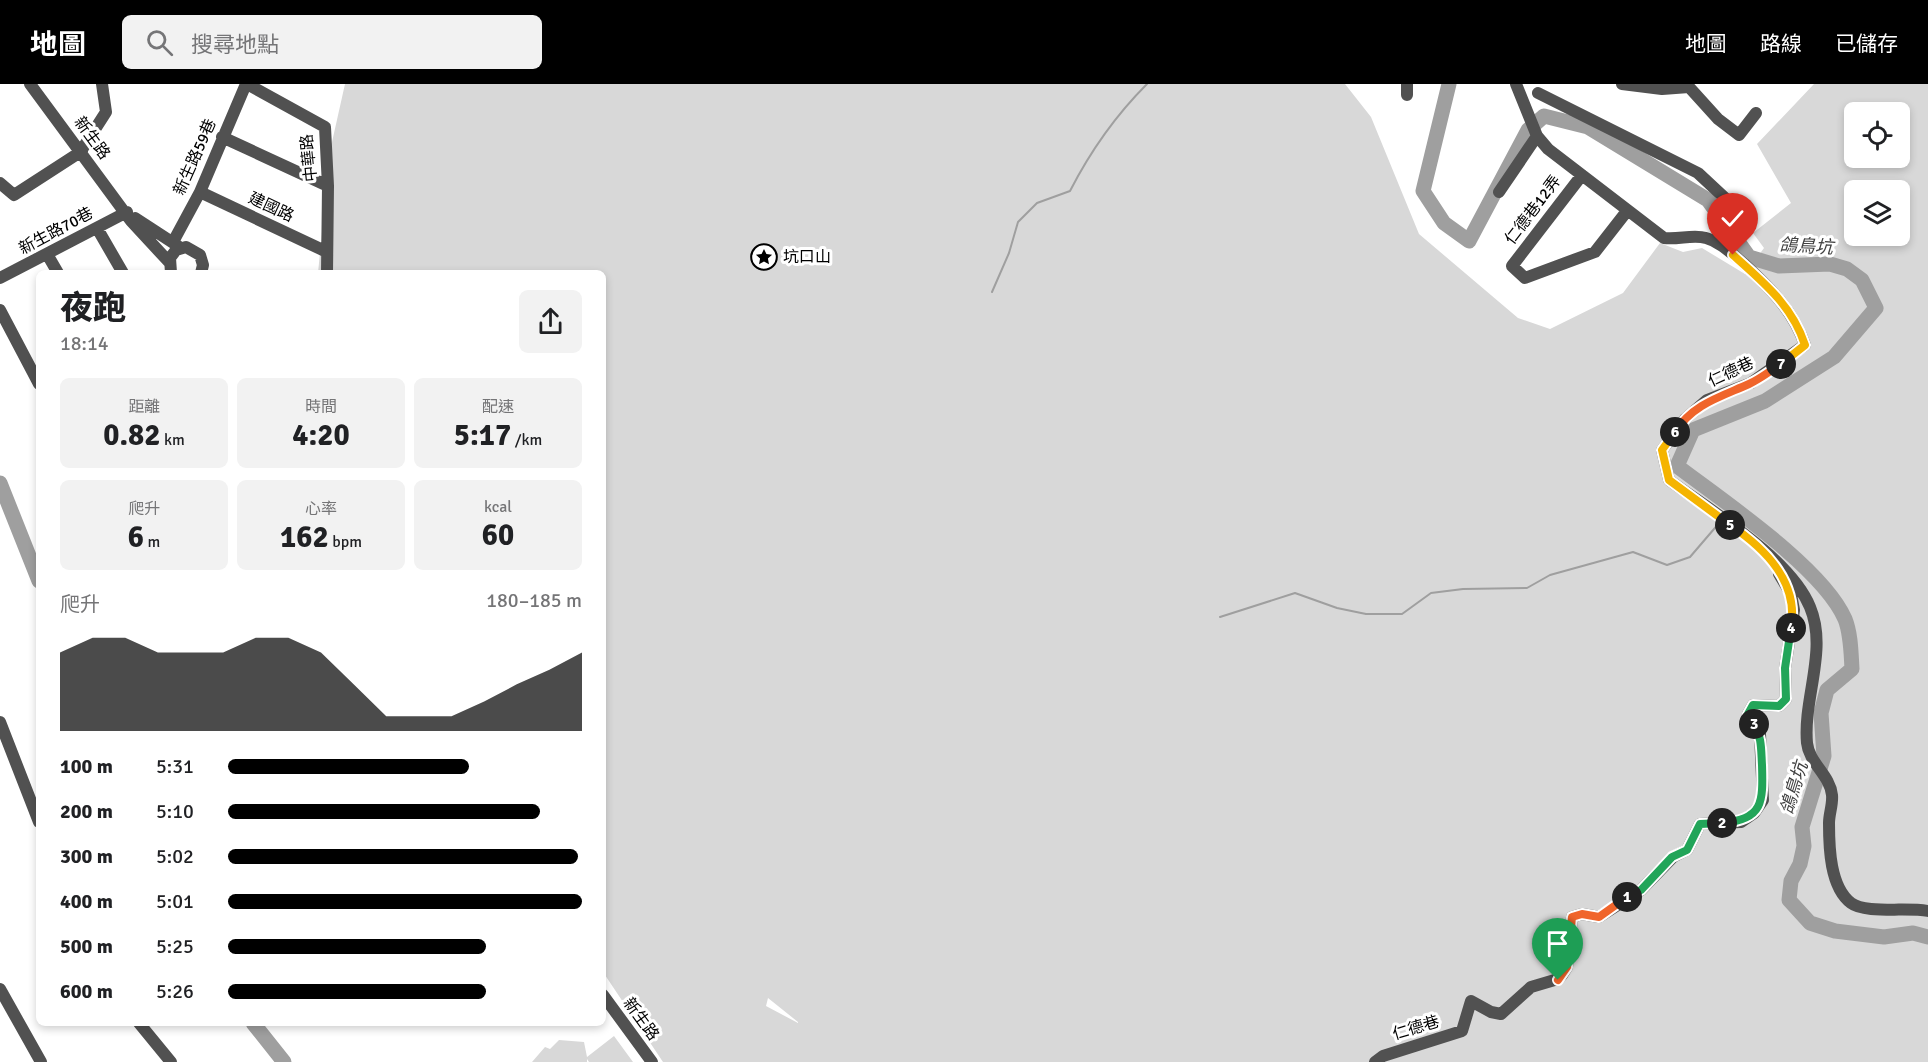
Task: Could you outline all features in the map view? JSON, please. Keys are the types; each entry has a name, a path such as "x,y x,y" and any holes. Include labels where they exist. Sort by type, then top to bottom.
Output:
{"street":[{"name":"新生路","path":"30,84 126,212 130,221 170,267"},
{"path":"0,183 14,195 81,151 106,112 102,84"},
{"name":"新生路59巷","path":"177,245 246,84"},
{"name":"中華路","path":"246,84 325,127 328,186 327,270"},
{"path":"1623,84 1662,89 1689,87 1718,119 1739,135 1756,113"},
{"path":"1518,92 1538,89 1698,173 1742,214"},
{"name":"仁德巷","path":"1518,92 1536,133 1548,149 1664,238 1678,240 1702,237 1717,241 1765,282 1781,300 1798,326 1805,345 1751,383 1707,400 1685,419 1662,450 1669,480 1752,539 1802,590 1816,627 1817,651 1807,705 1809,754 1828,782 1832,795 1829,822 1832,855 1835,878 1842,894 1853,905 1928,910"},
{"path":"1499,192 1536,133"},
{"path":"222,137 328,186"},
{"name":"仁德巷12弄","path":"1582,175 1512,266 1526,278 1594,252 1627,211"},
{"name":"建國路","path":"200,192 327,252"},
{"name":"新生路","path":"126,212 177,245 196,251 202,260 202,270"},
{"name":"新生路70巷","path":"0,278 126,212"},
{"path":"97,228 121,270"},
{"name":"新生路","path":"170,267 177,245"},
{"path":"47,254 56,270"},
{"path":"0,310 34,360"},
{"name":"仁德巷","path":"1375,1062 1383,1056 1462,1031 1471,1001 1491,1012 1502,1014 1531,987 1558,980 1567,967 1572,917 1582,914 1599,917 1641,890 1672,857 1687,850 1700,824 1742,822 1754,813 1763,800 1760,734 1748,714 1753,705 1779,706 1786,699 1785,668 1794,610 1791,594 1767,555"},
{"path":"0,722 36,814"},
{"path":"0,989 42,1062"},
{"name":"新生路","path":"606,999 652,1062"},
{"path":"141,1026 171,1062"}],"shaded area":[{"path":"345,84 1345,84 1371,117 1419,234 1518,318 1550,329 1623,293 1660,243 1683,252 1702,248 1745,274 1764,248 1753,233 1791,203 1757,144 1814,84 1928,84 1928,1062 663,1062 606,976 606,270 318,270 330,151","holes":["768,998 798,1022 766,1006"]},
{"path":"614,1036 633,1062 589,1062 587,1059 587,1062 532,1062 545,1047 550,1049 559,1040 584,1042 587,1057"}],"waterway":[{"path":"992,292 1009,253 1018,222 1037,203 1070,191 1104,134 1147,84"},
{"name":"鴿鳥坑","path":"1449,84 1423,191 1444,223 1469,241 1528,130 1544,116 1588,127 1708,200 1749,257 1779,266 1830,264 1847,269 1862,280 1876,308 1834,357 1765,401 1693,430 1677,466 1745,516 1794,557 1816,578 1833,599 1847,625 1852,669 1827,690 1821,713 1824,756 1802,827 1804,846 1800,864 1791,881 1789,900 1810,923 1835,931 1884,937 1913,933 1928,937"},
{"path":"0,483 36,573"},
{"path":"1725,515 1731,508"},
{"path":"1220,617 1295,593 1337,608 1366,614 1402,614 1431,593 1463,589 1527,588 1550,575 1633,552 1667,565 1690,557 1720,522"},
{"path":"255,1026 284,1062"}],"place":[{"name":"坑口山","path":"764,257"}],"route":[{"path":"1558,980 1567,967 1572,917 1578,914 1599,917 1641,890 1672,857 1687,850 1700,824 1742,822 1754,813 1763,800 1760,734 1748,714 1753,705 1779,706 1786,699 1785,668 1794,610 1791,594 1775,566 1752,539 1669,480 1662,450 1685,419 1707,400 1751,383 1789,359 1805,345 1798,326 1781,300 1765,282 1733,255"}]}
